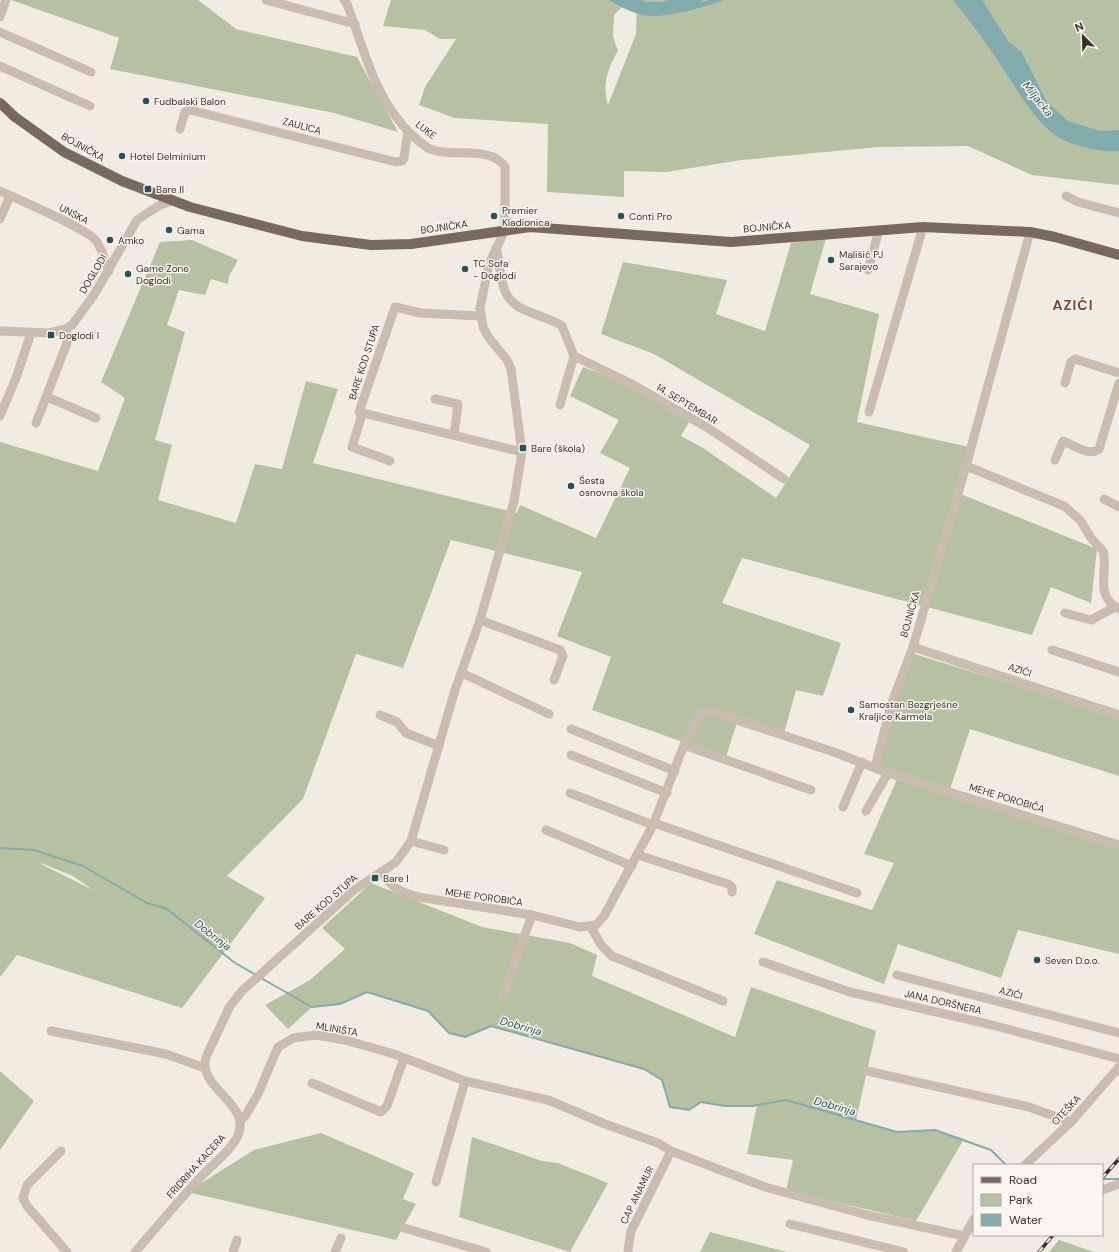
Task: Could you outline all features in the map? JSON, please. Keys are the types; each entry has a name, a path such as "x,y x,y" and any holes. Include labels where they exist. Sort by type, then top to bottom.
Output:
{"main road":[{"name":"BOJNIČKA","path":"0,103 15,117 64,152 122,181 173,201 302,236 371,245 445,240 530,227 731,242 923,227 1030,232 1055,237 1119,255"}],"street":[{"path":"0,17 6,0"},
{"path":"266,0 355,24"},
{"name":"LUKE","path":"348,1 374,79 396,118 408,131 428,148 450,153 495,157 502,163 506,170 505,230"},
{"path":"0,32 91,72"},
{"path":"0,66 90,106"},
{"name":"ZAULICA","path":"180,129 185,112 190,110 396,162 402,161 404,158 408,131"},
{"name":"UNSKA","path":"0,191 68,223 93,237 97,241 109,271"},
{"path":"0,219 10,196"},
{"path":"1066,196 1078,202 1119,213"},
{"name":"DOGLODI","path":"66,329 76,320 109,271 137,220 160,205 173,201"},
{"path":"869,412 923,227"},
{"name":"BARE KOD STUPA","path":"205,1068 206,1057 230,1006 242,990 354,890 396,862 411,841 461,675 480,620 514,501 522,452 511,369 507,360 489,338 480,316 480,308 489,264 505,230"},
{"path":"868,270 879,230"},
{"name":"BOJNIČKA","path":"875,767 892,702 913,647 966,466 1030,232"},
{"path":"496,248 501,279 508,297 520,306 562,326 574,356 560,405"},
{"name":"BARE KOD STUPA","path":"480,316 421,313 394,307 359,412 362,414 522,452"},
{"path":"0,331 50,333 66,329 67,343 36,422"},
{"path":"0,416 16,378 31,333"},
{"name":"14. SEPTEMBAR","path":"574,356 630,383 708,428 784,479"},
{"path":"1065,383 1071,362 1075,359 1119,373"},
{"path":"1055,460 1063,441 1090,452 1099,449 1119,383"},
{"path":"47,397 96,418"},
{"path":"435,398 458,404 454,435"},
{"path":"362,414 352,447 390,461"},
{"path":"966,466 1064,506 1081,521 1091,538 1103,551 1103,588 1117,608 1091,620 1065,612"},
{"path":"1104,499 1119,507"},
{"path":"480,620 560,650 563,656 554,680"},
{"name":"AZIĆI","path":"913,647 1119,715"},
{"path":"1052,650 1119,672"},
{"path":"461,675 533,710"},
{"path":"461,675 549,714"},
{"name":"MEHE POROBIĆA","path":"382,871 391,885 404,893 418,897 532,915 580,927 591,927 598,923 604,916 632,866 654,824 684,745 700,714 709,711 790,736 888,773 1119,845"},
{"path":"380,715 400,724 406,733 439,746"},
{"path":"571,729 675,771"},
{"path":"684,745 811,790"},
{"path":"571,755 667,792"},
{"path":"843,807 862,762"},
{"path":"866,811 888,773"},
{"path":"570,793 654,824 857,893"},
{"path":"546,830 632,866"},
{"path":"411,841 444,850"},
{"path":"638,855 728,884 732,887 732,892"},
{"path":"502,997 532,915"},
{"path":"591,927 601,945 612,956 723,1001"},
{"name":"JANA DORŠNERA","path":"763,962 850,992 985,1023 1119,1059"},
{"name":"AZIĆI","path":"897,975 1119,1033"},
{"path":"51,1032 166,1054 205,1068 210,1080 236,1110 240,1121"},
{"name":"MLINIŠTA","path":"240,1121 246,1115 258,1094 278,1047 293,1038 316,1035 345,1040 404,1058 465,1081 541,1098 658,1143 671,1151 765,1187 867,1215 964,1236"},
{"path":"312,1083 381,1112 387,1106 404,1058"},
{"name":"OTEŠKA","path":"1026,1164 1071,1122 1119,1067"},
{"path":"867,1071 1029,1107 1071,1122"},
{"path":"436,1182 465,1081"},
{"name":"FRIDRIHA KACERA","path":"135,1252 198,1179 230,1146 239,1133 240,1121"},
{"path":"61,1151 27,1185 23,1198 27,1206 67,1252"},
{"name":"CAP ANAMUR","path":"627,1251 631,1231 671,1151"},
{"path":"1103,1190 1119,1184"},
{"path":"956,1252 973,1221"},
{"path":"790,1224 904,1252"},
{"path":"404,1228 486,1252"},
{"path":"335,1252 341,1238"},
{"path":"233,1252 237,1240"}],"green space":[{"path":"11,0 198,0 236,29 357,57 398,132 334,113 110,69 119,38"},
{"path":"391,0 622,0 622,7 614,15 613,37 618,51 608,71 605,91 608,105 636,34 637,0 1119,0 1119,185 1032,175 968,146 878,147 742,160 666,172 624,171 624,197 547,192 548,124 455,118 419,105 425,87 456,39 440,39 425,30 383,26"},
{"path":"826,238 810,294 879,314 857,422 973,448 958,493 1097,549 1091,603 1051,587 1032,635 742,558 722,603 841,643 823,696 796,690 784,733 739,716 726,757 592,710 611,657 557,636 582,572 451,540 403,668 356,654 303,799 227,876 265,898 182,1008 17,955 0,977 0,442 98,471 125,398 101,382 160,242 192,240 238,260 229,276 228,284 211,279 205,295 179,290 167,325 185,332 155,440 172,445 158,500 236,523 255,464 282,469 306,381 338,389 313,463 517,513 520,505 596,538 630,468 600,453 619,420 570,396 583,367 626,383 689,422 681,436 703,448 776,498 810,445 654,354 601,334 623,262 727,280 716,314 765,331 791,243","holes":["41,863 73,876 93,890"]},
{"path":"908,652 1119,717 1119,776 970,729 949,792 1119,849 1119,954 1018,930 1001,978 898,944 884,984 754,934 777,880 872,910 894,863 864,854 898,777 873,767"},
{"path":"371,883 482,927 570,943 597,955 592,976 735,1037 751,987 876,1031 856,1120 897,1132 935,1130 964,1139 916,1221 786,1190 793,1160 747,1154 757,1105 725,1106 701,1102 689,1110 670,1107 662,1080 644,1069 491,1026 465,1037 449,1033 428,1011 367,992 340,1004 312,1007 288,1029 265,1005 310,980 345,949 322,928"},
{"path":"0,1071 34,1101 0,1150"},
{"path":"321,1133 414,1173 403,1199 416,1204 396,1240 187,1192 254,1150"},
{"path":"472,1137 542,1161 558,1163 608,1183 570,1252 459,1217"},
{"path":"710,1232 787,1252 700,1252"},
{"path":"1059,1240 1094,1252 1049,1252"}],"water":[{"path":"609,0 641,0 646,2 662,2 668,0 703,0 700,3 709,0 724,0 687,11 649,16 623,8"},
{"name":"Miljacka","path":"953,0 982,0 1008,41 1022,53 1047,102 1068,121 1100,131 1119,130 1119,151 1104,151 1076,145 1061,139 1047,128 1032,112 985,41"}],"waterway":[{"name":"Dobrinja","path":"0,848 34,850 83,866 147,903 167,909 235,963 256,975"},
{"name":"Dobrinja","path":"261,978 312,1007 340,1004 367,992 428,1011 449,1033 465,1037 491,1026 644,1069 662,1080 670,1107 689,1110 701,1102 725,1106 752,1106 786,1100 897,1132 935,1130 991,1150 1005,1164"},
{"name":"Dobrinja","path":"1103,1179 1119,1179"}],"railway":[{"path":"1103,1177 1119,1159"},
{"path":"1039,1252 1052,1236"}],"place":[{"name":"Fudbalski Balon","path":"146,101"},
{"name":"Hotel Delminium","path":"122,156"},
{"name":"Bare II","path":"148,189"},
{"name":"Premier Kladionica","path":"494,216"},
{"name":"Conti Pro","path":"621,216"},
{"name":"Gama","path":"169,230"},
{"name":"Amko","path":"110,240"},
{"name":"Mališić PJ Sarajevo","path":"831,260"},
{"name":"TC Sofa - Doglodi","path":"465,269"},
{"name":"Game Zone Doglodi","path":"128,274"},
{"name":"Doglodi I","path":"51,335"},
{"name":"Bare (škola)","path":"523,448"},
{"name":"Šesta osnovna škola","path":"571,486"},
{"name":"Samostan Bezgrješne Kraljice Karmela","path":"851,710"},
{"name":"Bare I","path":"375,878"},
{"name":"Seven D.o.o.","path":"1037,960"}],"district":[{"name":"AZIĆI","path":"1073,305"}]}
